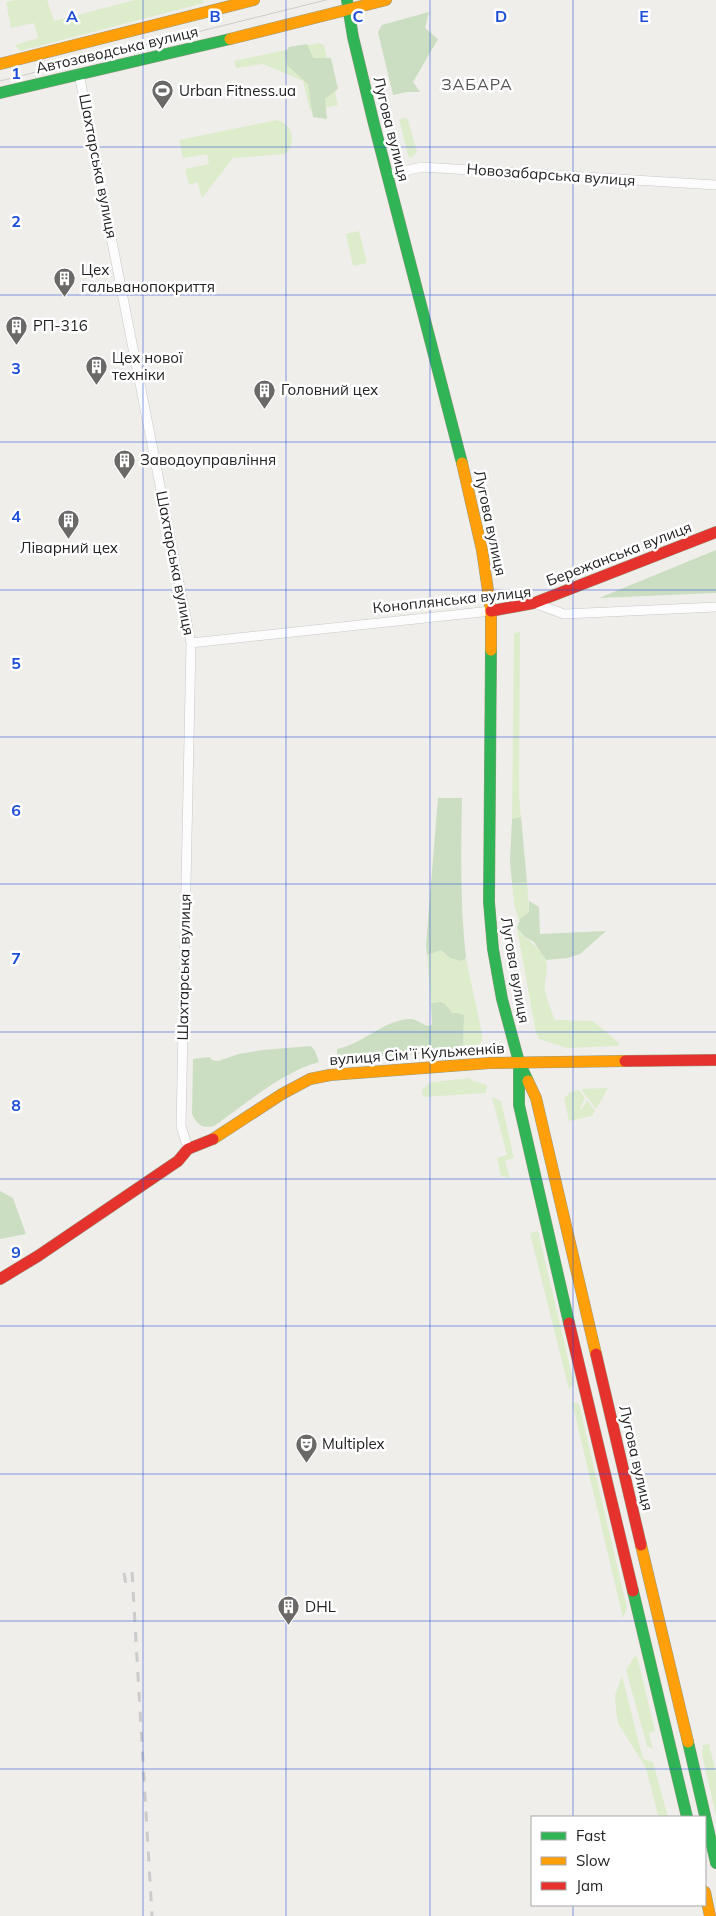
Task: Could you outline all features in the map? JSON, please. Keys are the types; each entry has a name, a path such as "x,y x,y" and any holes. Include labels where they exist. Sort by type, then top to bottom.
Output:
{"main road":[{"name":"Автозаводська вулиця","path":"0,64 254,0"},
{"name":"Автозаводська вулиця","path":"0,93 311,20 348,5 386,0"},
{"name":"Лугова вулиця","path":"348,5 355,46 468,486 482,550 491,611 488,902 493,949 502,999 519,1062 536,1098 705,1816"},
{"name":"Бережанська вулиця","path":"534,603 716,532"},
{"name":"Коноплянська вулиця","path":"491,611 534,603"},
{"name":"вулиця Сімʼї Кульженків","path":"0,1279 38,1256 178,1161 188,1149 212,1140 282,1094 310,1079 330,1075 519,1062 716,1060"},
{"name":"Лугова вулиця","path":"519,1062 519,1105 584,1388 687,1816"},
{"name":"Лугова вулиця","path":"706,1820 716,1862"},
{"path":"706,1897 710,1916"}],"street":[{"name":"Шахтарська вулиця","path":"79,74 191,643 181,1126 188,1149"},
{"name":"Новозабарська вулиця","path":"387,176 422,167 716,185"},
{"name":"Коноплянська вулиця","path":"534,603 564,614 716,608"},
{"name":"Коноплянська вулиця","path":"191,643 491,611"}],"green space":[{"path":"15,0 47,0 54,21 135,0 203,0 204,3 20,51 15,45 38,38 34,23 11,28 6,2"},
{"path":"429,12 425,28 438,39 413,82 420,92 393,95 378,32 382,25"},
{"path":"319,43 324,45 338,105 310,111 303,81 263,64 236,68 234,61"},
{"path":"307,44 313,58 331,58 338,89 325,99 327,119 313,117 308,84 287,65 285,53 289,47"},
{"path":"405,118 408,120 417,152 410,158 399,119"},
{"path":"277,120 287,125 292,134 291,145 285,154 233,158 202,198 197,182 189,185 185,169 209,164 207,154 183,158 179,140"},
{"path":"359,231 367,263 353,266 346,234"},
{"path":"716,550 716,593 599,598"},
{"path":"520,632 519,796 521,817 512,819 514,633"},
{"path":"438,798 462,798 462,898 466,958 461,961 450,958 441,950 427,955 426,945"},
{"path":"521,817 527,882 512,883 510,861 512,819"},
{"path":"527,882 529,912 519,921 514,904 512,883"},
{"path":"529,901 539,907 540,934 606,931 580,954 568,958 546,960 534,942 525,937 517,928 520,919 529,912"},
{"path":"517,928 539,950 545,959 547,967 545,990 555,1020 593,1021 620,1044 616,1046 567,1048 539,1039 536,1033"},
{"path":"441,950 447,956 461,961 466,958 482,1034 482,1041 473,1051 463,1052 464,1015 452,1013 441,1003 431,1003 427,955"},
{"path":"440,1002 445,1004 452,1013 464,1015 463,1052 337,1058 337,1049 390,1024 412,1019 430,1026 432,1024 431,1003"},
{"path":"311,1046 319,1062 306,1066 278,1081 214,1126 203,1126 194,1118 192,1114 193,1059 210,1057 212,1060 218,1061 239,1054 262,1050"},
{"path":"470,1078 487,1085 486,1093 423,1097 422,1090 428,1084"},
{"path":"608,1088 596,1109 581,1089"},
{"path":"579,1090 585,1098 580,1108 582,1109 587,1100 595,1111 592,1116 569,1121 564,1098 571,1092"},
{"path":"492,1097 501,1101 514,1158 505,1161 510,1178 501,1176 497,1158 507,1155"},
{"path":"0,1191 13,1198 26,1234 0,1239"},
{"path":"538,1231 574,1384 569,1389 530,1233"},
{"path":"572,1402 579,1404 627,1608 623,1618"},
{"path":"637,1656 655,1731 649,1733 653,1749 647,1746 626,1670 634,1657"},
{"path":"622,1676 643,1759 653,1762 668,1816 658,1815 646,1768 618,1723 615,1695"},
{"path":"709,1744 716,1773 716,1816 702,1754 703,1745"}],"tram line":[{"path":"0,81 326,0"}],"railway":[{"path":"132,1572 152,1916"},
{"path":"124,1573 127,1591"}],"traffic: fast":[{"path":"347,0 353,37 373,120 462,463"},
{"path":"0,93 230,39"},
{"path":"491,650 489,902 493,949 502,999 519,1062 528,1081"},
{"path":"519,1067 519,1105 569,1323"},
{"path":"633,1591 687,1816"},
{"path":"688,1742 705,1816"},
{"path":"706,1820 716,1863"}],"traffic: slow":[{"path":"0,64 254,0"},
{"path":"230,39 386,0"},
{"path":"462,463 482,550 491,611 491,650"},
{"path":"213,1139 282,1094 310,1079 330,1075 490,1063 625,1061"},
{"path":"528,1081 536,1098 596,1354"},
{"path":"641,1545 688,1742"},
{"path":"706,1897 710,1916"}],"traffic: jam":[{"path":"491,611 534,603 716,532"},
{"path":"625,1061 716,1060"},
{"path":"0,1279 38,1256 178,1161 188,1149 213,1139"},
{"path":"569,1323 633,1591"},
{"path":"596,1354 641,1545"}],"place":[{"name":"Urban Fitness.ua","path":"163,110"},
{"name":"Цех гальванопокриття","path":"65,298"},
{"name":"РП-316","path":"17,345"},
{"name":"Цех нової техніки","path":"96,386"},
{"name":"Головний цех","path":"265,409"},
{"name":"Заводоуправління","path":"124,479"},
{"name":"Ліварний цех","path":"69,539"},
{"name":"Multiplex","path":"306,1463"},
{"name":"DHL","path":"289,1626"}],"district":[{"name":"ЗАБАРА","path":"477,84"}]}
